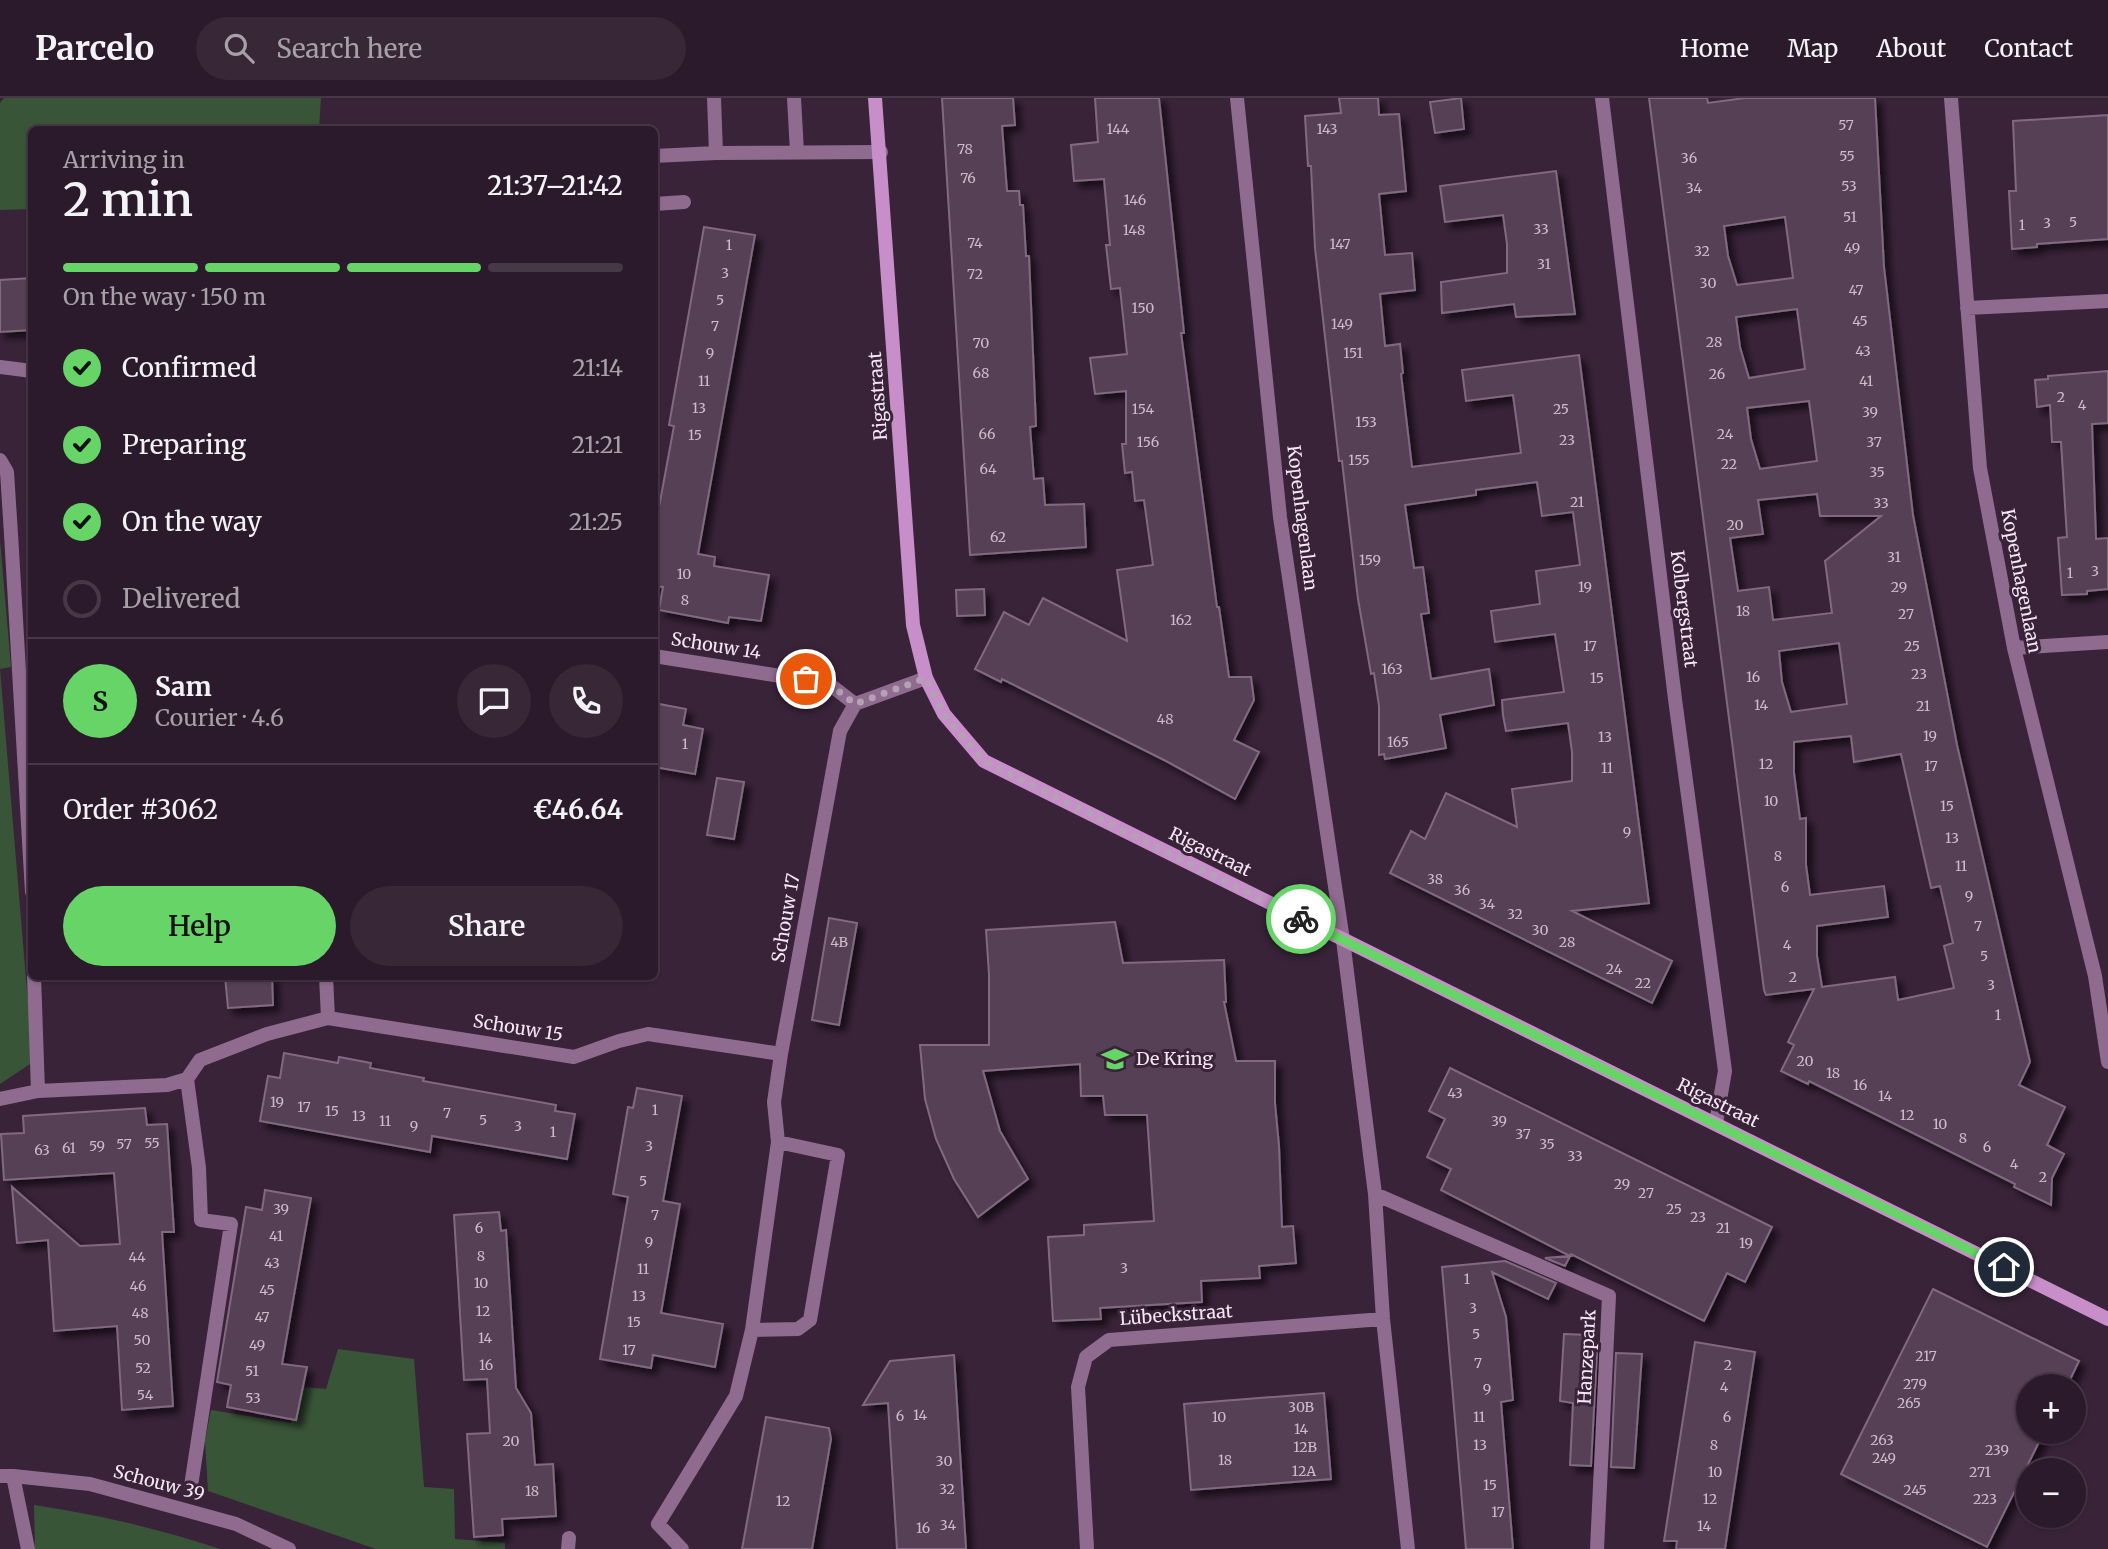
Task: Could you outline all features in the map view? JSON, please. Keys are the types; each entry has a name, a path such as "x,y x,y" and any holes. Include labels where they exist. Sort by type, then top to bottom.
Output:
{"street":[{"path":"714,98 716,153"},
{"path":"794,98 797,152"},
{"name":"Rigastraat","path":"875,98 881,152 913,625 926,678 944,715 984,761 2108,1319"},
{"name":"Kopenhagenlaan","path":"1237,98 1280,517 1343,940"},
{"name":"Kolbergstraat","path":"1602,98 1672,672 1725,1071 1716,1123"},
{"name":"Kopenhagenlaan","path":"1951,98 1980,468 2014,648 2102,975 2108,1062"},
{"path":"658,156 881,152"},
{"path":"658,204 684,202"},
{"path":"1967,308 2108,301"},
{"path":"0,367 28,370"},
{"path":"0,460 6,471 11,534 28,836"},
{"path":"2014,648 2108,642"},
{"name":"Schouw 14","path":"658,657 787,677 824,680 855,704"},
{"path":"855,704 926,678"},
{"name":"Schouw 17","path":"682,1549 658,1524 736,1396 752,1330 778,1142 774,1101 781,1054 840,731 855,704"},
{"path":"1343,940 1375,1194 1383,1318 1408,1549"},
{"path":"34,980 38,1091"},
{"path":"326,980 328,1018"},
{"name":"Schouw 15","path":"187,1080 200,1060 267,1034 328,1018 574,1058 619,1041 649,1034 781,1054"},
{"path":"0,1099 38,1091 167,1085 187,1080 199,1168 201,1220 231,1224 191,1486"},
{"path":"752,1330 798,1329 810,1320 838,1155 778,1142"},
{"name":"Hanzepark","path":"1375,1194 1609,1296 1597,1549"},
{"name":"Lübeckstraat","path":"1087,1549 1078,1387 1086,1357 1109,1340 1383,1318"},
{"name":"Schouw 39","path":"28,1549 6,1476 90,1484 236,1524 289,1549"}],"green space":[{"path":"4,98 321,98 319,126 28,126 28,209 0,210 0,103"},
{"path":"0,540 11,667 0,669"},
{"path":"0,669 33,1062 0,1084"},
{"path":"338,1349 414,1359 424,1487 454,1489 455,1539 505,1543 505,1549 376,1549 208,1491 205,1441 211,1410 291,1423 304,1387 326,1389"},
{"path":"34,1505 128,1523 220,1549 35,1549"}],"building":[{"path":"942,98 1013,98 1015,125 1002,126 1007,191 1019,191 1020,205 1023,205 1026,256 1029,256 1036,426 1030,427 1034,479 1043,478 1045,505 1084,504 1086,547 970,555"},
{"path":"1095,98 1159,98 1184,333 1181,333 1217,607 1229,677 1251,677 1254,700 1234,740 1259,752 1235,799 1166,761 1002,679 1001,682 975,669 1004,612 1029,625 1043,598 1127,641 1117,570 1153,565 1144,500 1135,501 1132,472 1125,473 1122,444 1126,444 1126,391 1095,394 1090,358 1127,354 1120,288 1111,289 1106,245 1110,245 1104,179 1074,181 1071,145 1098,142"},
{"path":"1339,98 1378,98 1379,115 1399,114 1406,191 1379,194 1385,255 1412,253 1415,290 1380,294 1385,346 1400,344 1412,467 1521,453 1513,395 1466,401 1462,370 1579,355 1649,903 1572,911 1672,961 1652,1003 1390,873 1411,831 1425,839 1446,793 1517,827 1512,789 1572,781 1568,723 1506,731 1503,715 1502,700 1564,692 1555,634 1495,642 1491,611 1540,604 1536,571 1580,565 1573,512 1542,516 1537,482 1476,490 1476,495 1405,505 1414,568 1423,567 1429,613 1421,614 1431,679 1489,669 1494,705 1440,715 1446,748 1385,759 1384,754 1379,755 1379,706 1358,599 1342,461 1339,461 1315,248 1311,166 1308,166 1305,116 1341,113"},
{"path":"1461,98 1464,129 1435,133 1430,102"},
{"path":"1649,98 1707,98 1708,103 1745,98 1875,98 1884,267 1913,515 1957,745 2030,1062 2019,1085 2065,1107 2047,1145 2064,1154 2052,1178 2051,1205 2014,1187 2015,1184 1809,1081 1808,1084 1781,1071 1794,1045 1788,1042 1814,989 1766,995","holes":["1785,217 1793,278 1737,285 1728,256 1724,226","1797,309 1805,369 1749,378 1740,347 1736,317","1809,401 1817,461 1760,469 1751,439 1747,408","1817,494 1820,516 1881,516 1825,561 1832,613 1773,620 1769,587 1738,591 1730,538 1763,534 1758,500","1839,643 1847,704 1791,712 1782,682 1779,651","1851,736 1854,762 1901,754 1931,888 1940,886 1953,943 1944,946 1954,988 1898,1000 1895,977 1822,987 1817,956 1817,926 1888,917 1884,886 1810,895 1806,865 1806,818 1800,819 1794,773 1794,742"]},
{"path":"2108,115 2108,239 2037,244 2037,247 2012,249 2009,191 2016,191 2013,121"},
{"path":"1556,171 1575,314 1516,317 1514,304 1442,313 1441,282 1507,273 1507,244 1503,215 1445,222 1440,186"},
{"path":"704,227 755,235 698,554 715,557 714,566 769,575 761,621 729,617 728,623 659,610 663,587 658,586 658,512 674,426 669,425"},
{"path":"28,278 28,330 0,332 0,280"},
{"path":"2108,371 2108,423 2092,424 2096,539 2108,538 2108,589 2087,591 2087,594 2062,595 2058,538 2067,537 2061,442 2052,442 2050,405 2037,407 2035,380 2048,379 2048,376"},
{"path":"984,589 985,615 957,616 956,590"},
{"path":"658,704 686,709 683,725 703,729 695,774 658,768"},
{"path":"717,778 744,782 734,839 707,835"},
{"path":"829,918 857,923 839,1025 812,1020"},
{"path":"1115,922 1123,963 1224,960 1224,1002 1236,1061 1275,1061 1282,1227 1293,1226 1296,1263 1259,1266 1260,1278 1201,1281 1202,1302 1100,1308 1101,1319 1053,1321 1048,1237 1084,1235 1084,1225 1154,1221 1147,1115 1105,1115 1103,1096 1081,1096 1080,1064 983,1071 1000,1131 1028,1179 978,1217 954,1179 936,1139 925,1099 920,1045 989,1045 986,930"},
{"path":"225,980 272,980 273,1005 228,1008"},
{"path":"284,1053 338,1063 339,1057 371,1063 370,1068 424,1078 423,1081 556,1105 555,1111 575,1114 567,1159 432,1136 430,1152 260,1121 268,1076 280,1078"},
{"path":"1450,1068 1772,1227 1745,1282 1727,1273 1704,1321 1441,1190 1451,1169 1427,1157 1445,1119 1429,1111"},
{"path":"637,1088 682,1096 663,1201 680,1204 661,1313 723,1324 715,1367 653,1355 651,1368 600,1359 628,1197 613,1194 628,1107 633,1108"},
{"path":"145,1108 147,1125 167,1124 174,1232 162,1232 173,1406 122,1410 117,1326 54,1331 48,1240 17,1243 12,1187 80,1246 120,1244 114,1173 4,1180 1,1134 24,1133 23,1116"},
{"path":"265,1190 311,1198 282,1364 307,1367 296,1420 227,1407 231,1385 217,1382 246,1207 262,1210"},
{"path":"499,1212 501,1231 506,1230 516,1388 531,1413 535,1465 553,1464 556,1516 502,1519 503,1535 474,1537 467,1434 490,1433 487,1379 464,1380 454,1215"},
{"path":"1570,1256 1565,1266 1545,1258"},
{"path":"1505,1261 1556,1283 1548,1299 1492,1272 1506,1317 1513,1400 1501,1402 1513,1549 1466,1549 1442,1267"},
{"path":"1933,1289 2079,1361 2073,1374 2016,1374 2016,1444 2038,1444 2031,1458 2016,1458 2016,1488 1987,1547 1841,1474"},
{"path":"1564,1334 1589,1335 1588,1352 1597,1352 1591,1466 1570,1465 1573,1403 1560,1401"},
{"path":"1695,1342 1755,1352 1725,1549 1676,1549 1677,1541 1664,1541"},
{"path":"1616,1353 1642,1354 1634,1468 1611,1467"},
{"path":"954,1355 966,1549 897,1549 888,1403 863,1405 890,1361"},
{"path":"1324,1393 1331,1479 1191,1490 1184,1404"},
{"path":"766,1417 829,1428 831,1439 812,1549 742,1549"}],"way so far":[{"path":"806,679 824,680 855,704 926,678 944,715 984,761 1301,919"}],"place":[{"name":"De Kring","path":"1115,1059"}],"route":[{"path":"1301,919 2004,1267"}]}
